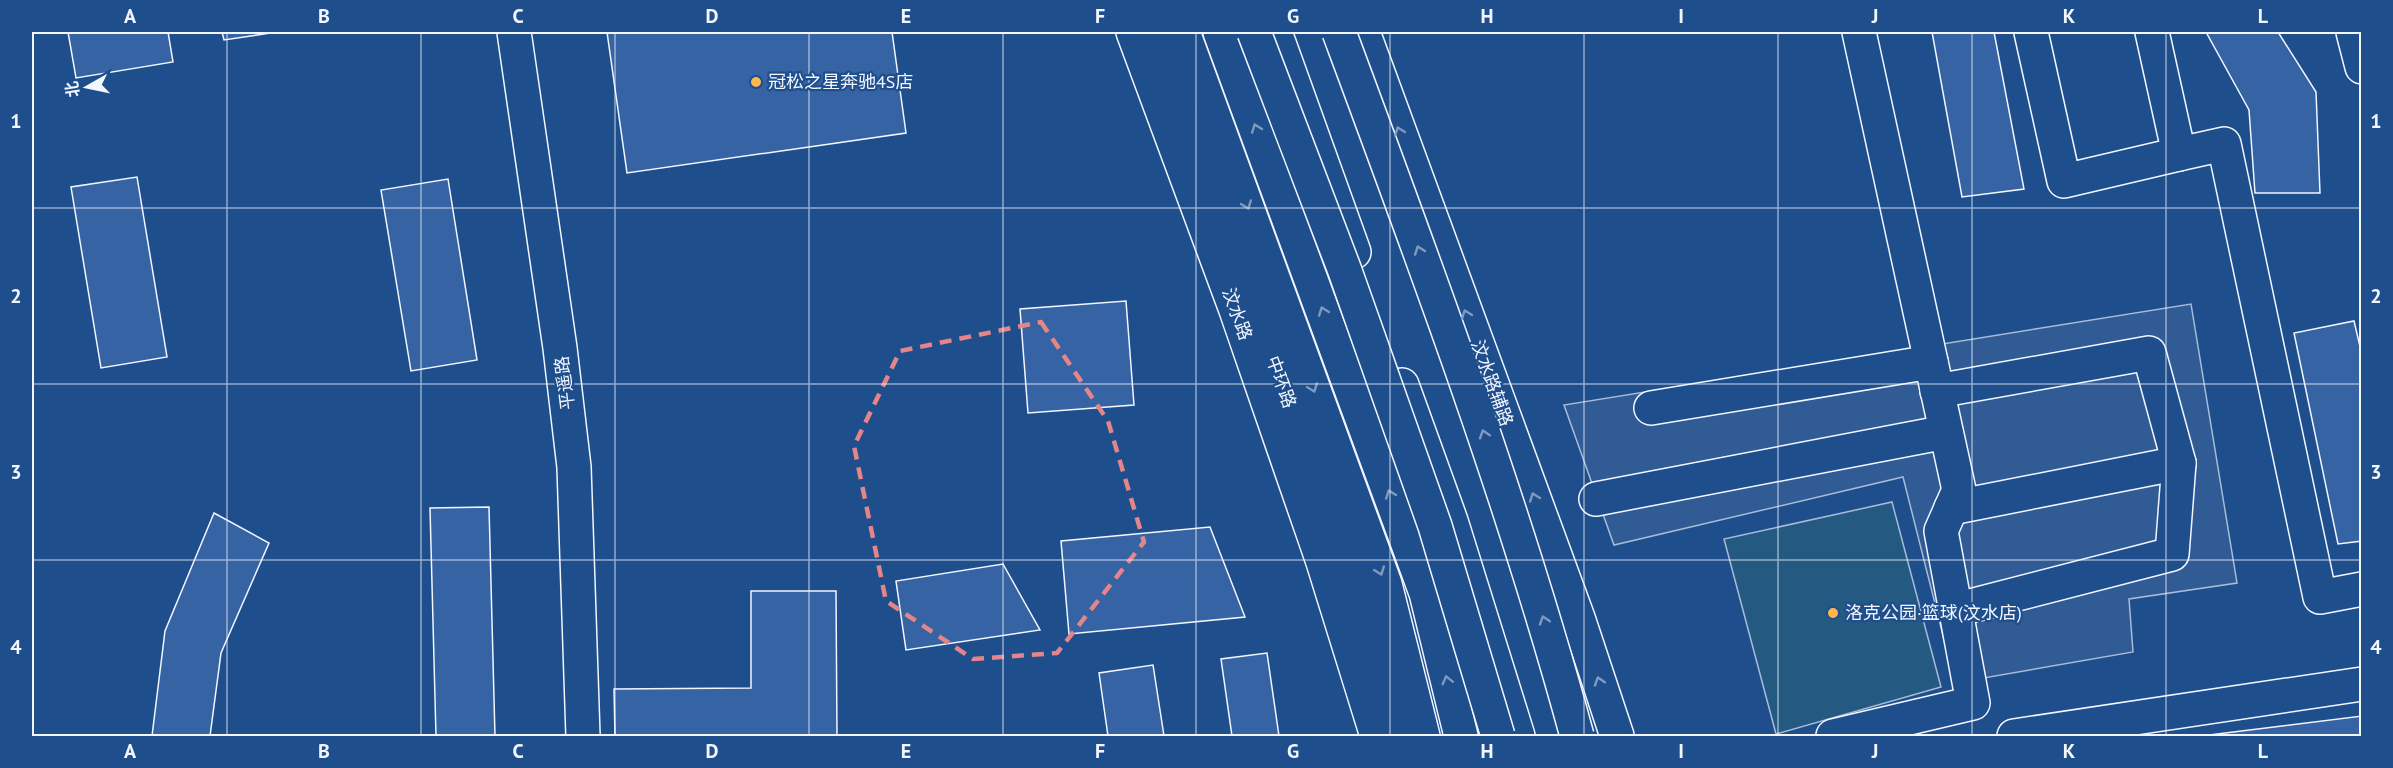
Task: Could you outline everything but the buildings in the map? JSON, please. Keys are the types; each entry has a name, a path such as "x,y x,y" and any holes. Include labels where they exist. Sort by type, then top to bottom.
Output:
{"main road":[{"name":"平遥路","path":"514,32 560,348 574,467 583,736"},
{"name":"汶水路","path":"1133,32 1236,310 1320,551 1377,736"},
{"name":"中环路","path":"1152,32 1254,306 1343,557 1397,736"},
{"path":"1183,32 1385,584 1422,736"},
{"path":"1220,32 1426,593 1461,736"},
{"path":"1254,32 1345,271 1435,526 1498,736"},
{"path":"1275,32 1451,521 1518,736"},
{"path":"1326,32 1366,39"},
{"path":"1339,32 1475,406 1551,642 1577,736"},
{"path":"1833,736 1973,703 1941,531 1959,490 1859,32"},
{"path":"2031,32 2064,181 2224,144 2320,597 2361,589"},
{"path":"2152,32 2179,154"},
{"path":"2353,32 2361,67"},
{"name":"汶水路辅路","path":"1366,39 1578,618 1617,736"},
{"path":"1301,103 1302,253"},
{"path":"1651,408 2149,353 2179,463 2172,554 1955,610"},
{"path":"1596,499 1946,432"},
{"path":"1951,508 2179,463"},
{"path":"2014,736 2361,684"}],"highlighted area":[{"path":"1041,322 1108,421 1144,542 1057,653 973,659 886,601 854,446 900,351"}],"shaded area":[{"path":"2191,304 2237,583 2129,599 2133,652 1955,683 1903,477 1614,545 1564,405"},
{"name":"洛克公园·篮球(汶水店)","path":"1892,502 1941,687 1776,734 1724,539"}],"place":[{"name":"冠松之星奔驰4S店","path":"756,82"},
{"name":"洛克公园·篮球(汶水店)","path":"1833,613"}]}
